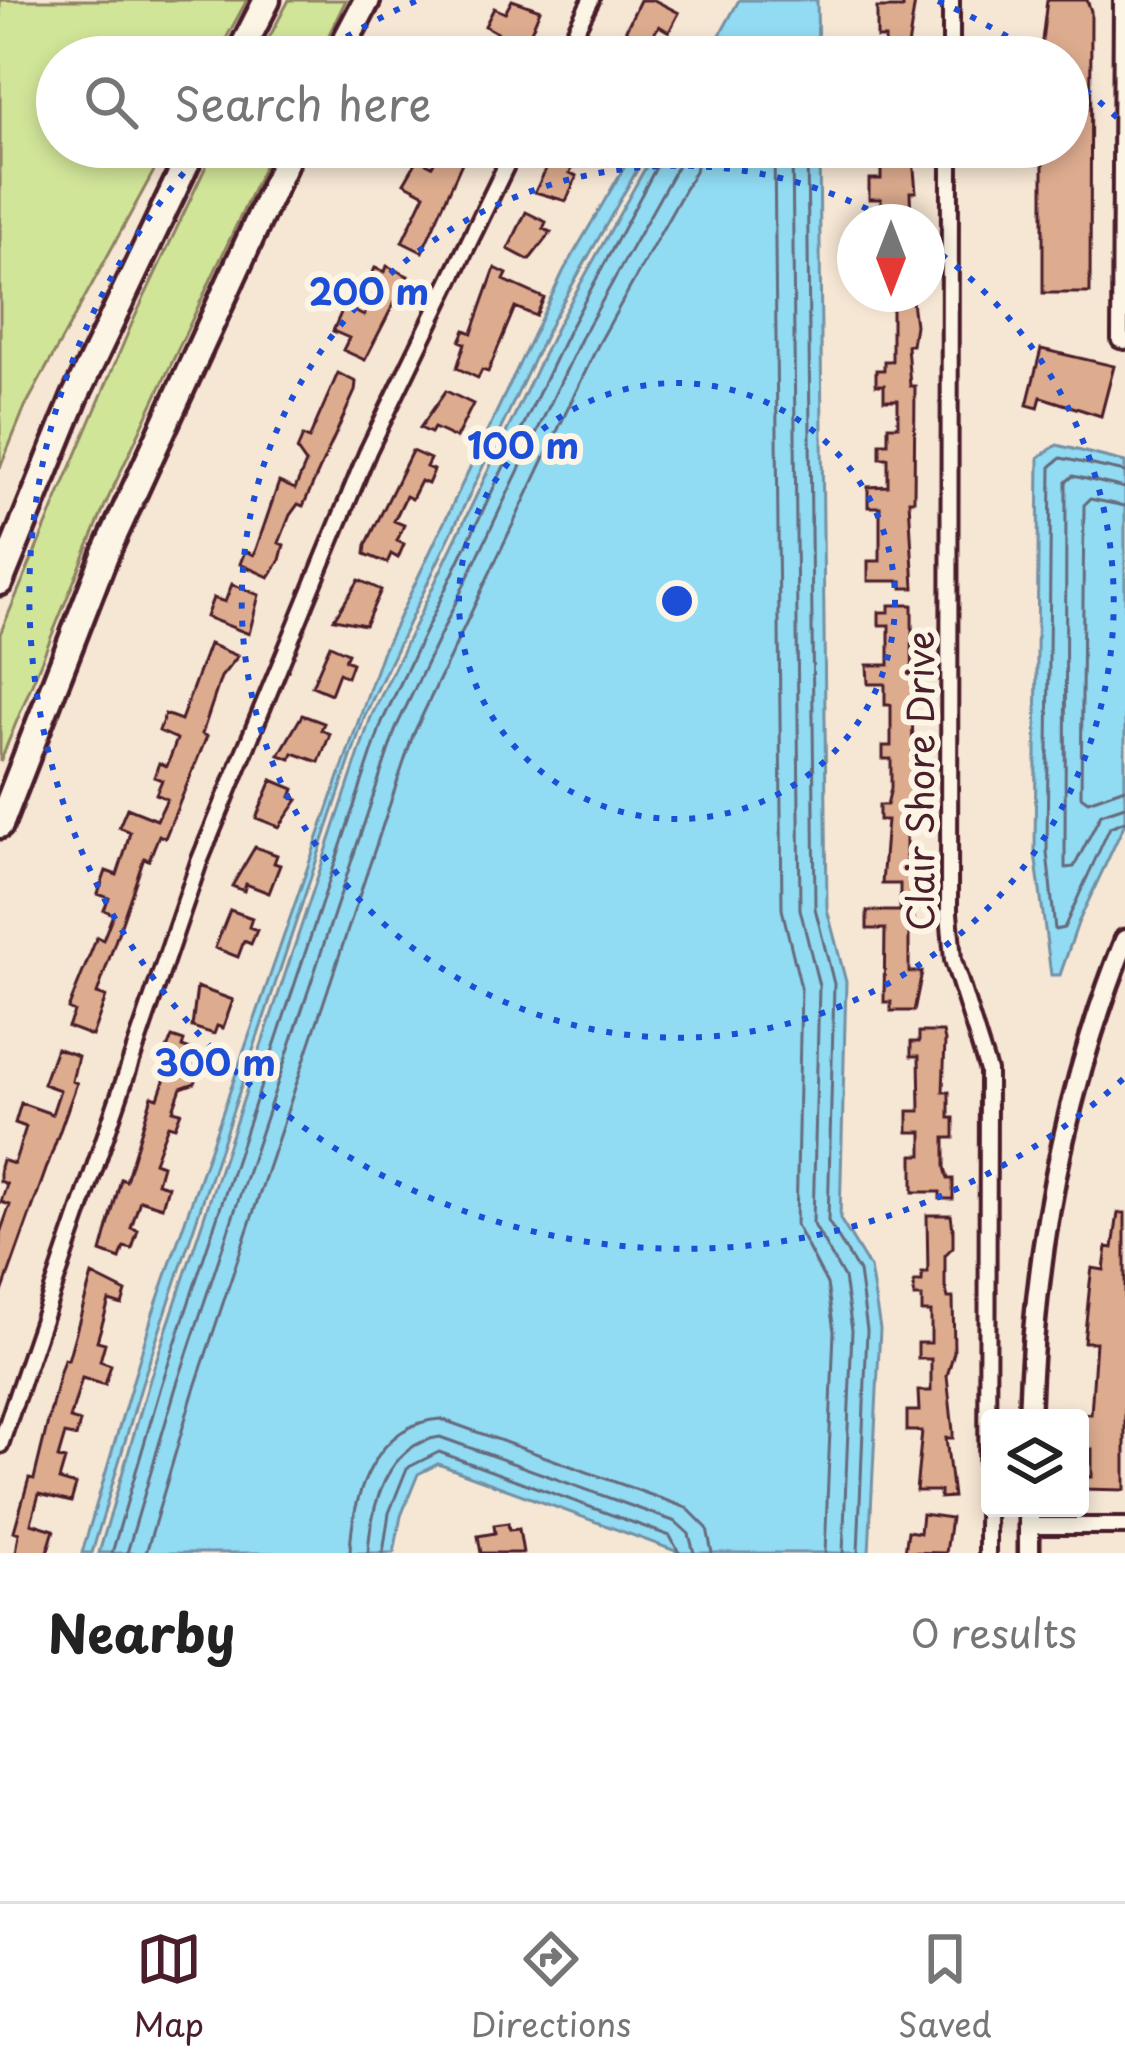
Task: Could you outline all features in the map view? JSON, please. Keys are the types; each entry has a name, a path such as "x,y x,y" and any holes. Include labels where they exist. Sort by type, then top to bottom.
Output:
{"highway":[{"path":"249,36 267,0"},
{"path":"348,36 367,0"},
{"path":"0,582 75,397 184,168"},
{"path":"0,825 122,515 282,168"}],"street":[{"path":"573,36 591,0"},
{"path":"951,0 951,36"},
{"path":"1122,0 1122,340"},
{"path":"0,1445 199,862 368,451 505,168"},
{"name":"Clair Shore Drive","path":"950,168 949,913 953,960 988,1071 987,1553"},
{"path":"1030,1409 1036,1302 1055,1170 1076,1084 1125,940"},
{"path":"1029,1553 1029,1517 1125,1526"}],"green space":[{"path":"0,0 247,0 227,36 36,36 36,168 156,168 25,407 0,468"},
{"path":"289,0 346,0 328,36 270,36"},
{"path":"205,168 263,168 106,503 0,762 0,634 133,321"}],"water":[{"path":"739,0 817,0 818,36 719,36"},
{"path":"624,168 638,168 552,321 365,715 144,1377 92,1553 82,1553 153,1313 382,653 564,270"},
{"path":"645,168 819,168 827,909 846,982 840,1219 870,1268 880,1329 869,1553 681,1553 438,1464 418,1474 401,1516 394,1553 99,1553 150,1379 371,717 558,324"},
{"path":"1057,445 1125,462 1125,823 1078,923 1060,975 1051,975 1035,853 1039,457"}],"building":[{"path":"512,0 540,10 529,36 503,36 485,26 494,8 505,13"},
{"path":"640,0 654,0 679,13 669,32 659,26 653,36 623,36"},
{"path":"1047,0 1087,0 1091,11 1090,293 1043,293 1043,168 1089,168 1089,36 1043,36"},
{"path":"903,2 915,2 910,36 877,36 877,8 903,8"},
{"path":"413,168 460,168 422,252 402,242 425,194 404,183"},
{"path":"546,168 572,168 570,173 577,176 566,201 535,192"},
{"path":"881,168 914,168 916,192 910,192 910,204 881,204 881,199 869,199 869,179 881,179"},
{"path":"526,212 546,222 543,229 551,232 529,260 508,249"},
{"path":"387,266 408,276 365,360 343,350 349,338 333,331 344,306 364,316 373,296 364,292 375,268 385,272"},
{"path":"495,268 507,274 504,280 544,298 536,316 515,307 488,372 482,370 478,378 457,368 465,343 460,341 465,330 472,333"},
{"path":"892,312 913,312 912,345 907,345 910,386 915,386 914,500 909,500 914,588 902,588 902,581 868,581 868,561 880,561 880,507 868,507 868,487 888,486 888,458 880,458 880,443 888,443 888,426 898,426 898,400 884,400 884,385 876,385 876,370 884,370 884,361 892,361"},
{"path":"1041,349 1114,366 1101,416 1041,397 1038,408 1027,405"},
{"path":"338,373 356,382 355,391 303,506 298,504 290,515 279,543 284,545 280,560 269,577 240,564 245,551 254,555 279,482 295,489 306,463 297,450 303,436 309,439"},
{"path":"446,391 473,404 456,438 434,428 431,433 420,428"},
{"path":"412,451 430,459 426,467 434,470 428,484 421,481 412,499 406,496 394,521 404,525 397,541 404,544 398,558 391,554 387,563 365,554 366,545"},
{"path":"359,580 381,590 365,625 334,619"},
{"path":"232,584 259,595 249,634 206,617 213,598 225,602"},
{"path":"889,605 912,605 913,820 906,829 906,860 908,871 914,871 914,924 909,924 909,972 922,972 914,1011 891,1011 891,1002 884,1002 885,929 867,929 867,911 900,911 900,884 882,884 887,820 879,820 879,805 887,805 891,788 891,759 883,759 883,746 891,746 891,705 885,705 885,684 868,684 867,665 889,665 889,625 879,625 879,612 889,612"},
{"path":"209,644 238,656 221,677 202,734 207,736 165,838 159,835 149,860 144,858 97,994 106,997 92,1036 68,1027 74,1012 68,1009 97,937 103,940 113,914 104,910 109,898 98,894 106,871 117,875 130,832 119,827 127,808 157,820 167,799 156,794 162,780 154,777 159,763 167,766 177,739 159,731 165,714 181,720"},
{"path":"330,645 348,653 345,660 352,663 347,677 339,673 331,694 312,686"},
{"path":"302,715 324,723 321,730 330,734 319,762 293,753 291,759 279,755"},
{"path":"272,780 294,789 291,797 298,800 279,827 256,818"},
{"path":"255,847 277,855 274,863 280,865 269,893 246,884 244,891 232,886"},
{"path":"230,910 252,918 249,927 257,930 251,944 244,941 238,957 215,948"},
{"path":"197,987 233,1000 223,1028 217,1026 214,1034 192,1027"},
{"path":"919,1032 943,1032 945,1041 943,1092 949,1092 954,1138 945,1138 945,1167 948,1179 953,1179 953,1199 940,1199 940,1192 913,1192 913,1155 922,1155 922,1132 908,1132 908,1111 920,1111 919,1056 911,1056 911,1042 919,1042"},
{"path":"172,1037 184,1041 182,1047 205,1055 195,1083 181,1088 173,1110 181,1112 175,1127 168,1125 154,1162 162,1165 157,1183 168,1186 162,1207 140,1200 131,1228 138,1230 132,1249 124,1247 120,1259 101,1252 121,1179 126,1181 152,1096 158,1098 168,1069 170,1056 165,1054"},
{"path":"56,1048 78,1056 72,1081 77,1083 0,1298 0,1233 10,1205 1,1202 7,1184 0,1181 0,1167 2,1160 14,1164 26,1127 15,1123 21,1103 52,1114 60,1090 43,1084"},
{"path":"1118,1213 1125,1213 1125,1490 1089,1489 1096,1342 1084,1342 1092,1268 1104,1270 1107,1247 1113,1248"},
{"path":"927,1215 951,1215 953,1229 953,1247 945,1255 945,1286 948,1298 953,1298 954,1352 947,1376 953,1438 946,1438 953,1497 940,1498 940,1491 916,1491 922,1431 907,1431 907,1411 919,1411 918,1391 931,1391 931,1359 918,1359 918,1343 931,1343 931,1312 922,1312 922,1297 914,1297 914,1282 922,1282 922,1273 928,1273"},
{"path":"92,1275 126,1292 122,1305 109,1301 97,1341 105,1343 100,1361 111,1365 105,1385 82,1378 70,1419 80,1422 76,1437 65,1434 58,1458 65,1460 59,1480 76,1485 71,1502 39,1494 31,1523 54,1530 47,1553 16,1553 19,1533 14,1531 29,1478 34,1479 60,1372 64,1359 68,1360"},
{"path":"922,1514 951,1518 946,1553 905,1552 908,1531 920,1533"},
{"path":"508,1523 509,1530 519,1529 523,1553 481,1553 478,1536 495,1533 494,1525"}]}
